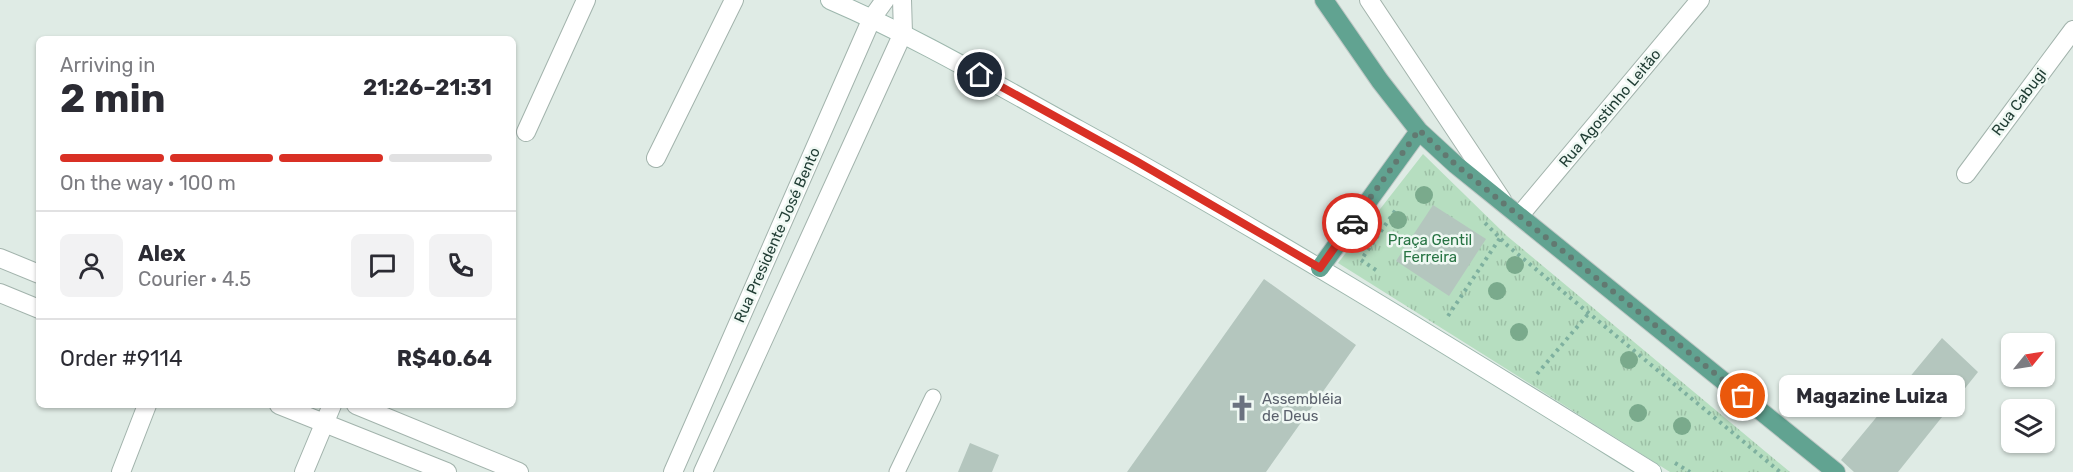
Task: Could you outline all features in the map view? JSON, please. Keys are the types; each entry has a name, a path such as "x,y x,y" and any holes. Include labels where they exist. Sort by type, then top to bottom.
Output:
{"main road":[{"path":"1324,0 1380,81 1419,130 1456,165 1836,472"},
{"path":"1320,268 1419,130"}],"street":[{"path":"526,132 586,0"},
{"path":"656,158 734,0"},
{"path":"830,0 903,33 1136,161 1320,268 1652,472"},
{"name":"Rua Presidente José Bento","path":"673,472 872,18 885,0"},
{"name":"Rua Presidente José Bento","path":"703,472 903,33 902,0"},
{"path":"1369,0 1503,201"},
{"name":"Rua Agostinho Leitão","path":"1520,215 1700,0"},
{"name":"Rua Cabugi","path":"1966,174 2073,30"},
{"path":"0,258 36,273"},
{"path":"0,293 36,308"},
{"path":"121,472 146,408"},
{"path":"287,408 447,472"},
{"path":"304,472 331,408"},
{"path":"363,408 519,472"}],"lane":[{"path":"897,472 933,397"}],"path":[{"path":"1380,273 1360,260 1400,205"},
{"path":"1483,222 1780,472"},
{"path":"1448,316 1500,238"},
{"path":"1438,310 1458,322"},
{"path":"1537,374 1589,313"},
{"path":"1527,367 1547,380"},
{"path":"1671,460 1690,472"}],"green space":[{"name":"Praça Gentil Ferreira","path":"1423,154 1507,236 1790,472 1670,472 1338,263"}],"building":[{"path":"1433,205 1486,239 1449,296 1396,261"},
{"name":"Assembléia de Deus","path":"1264,279 1356,345 1266,472 1127,472"},
{"path":"1942,338 1978,372 1898,472 1854,472 1841,460"},
{"path":"970,443 999,455 992,472 958,472"}],"way so far":[{"path":"1352,223 1419,130 1456,165 1743,396"}],"place":[{"name":"Magazine Luiza","path":"1743,396"},
{"name":"Assembléia de Deus","path":"1242,408"}],"route":[{"path":"980,75 1136,161 1320,268 1352,223"}]}
